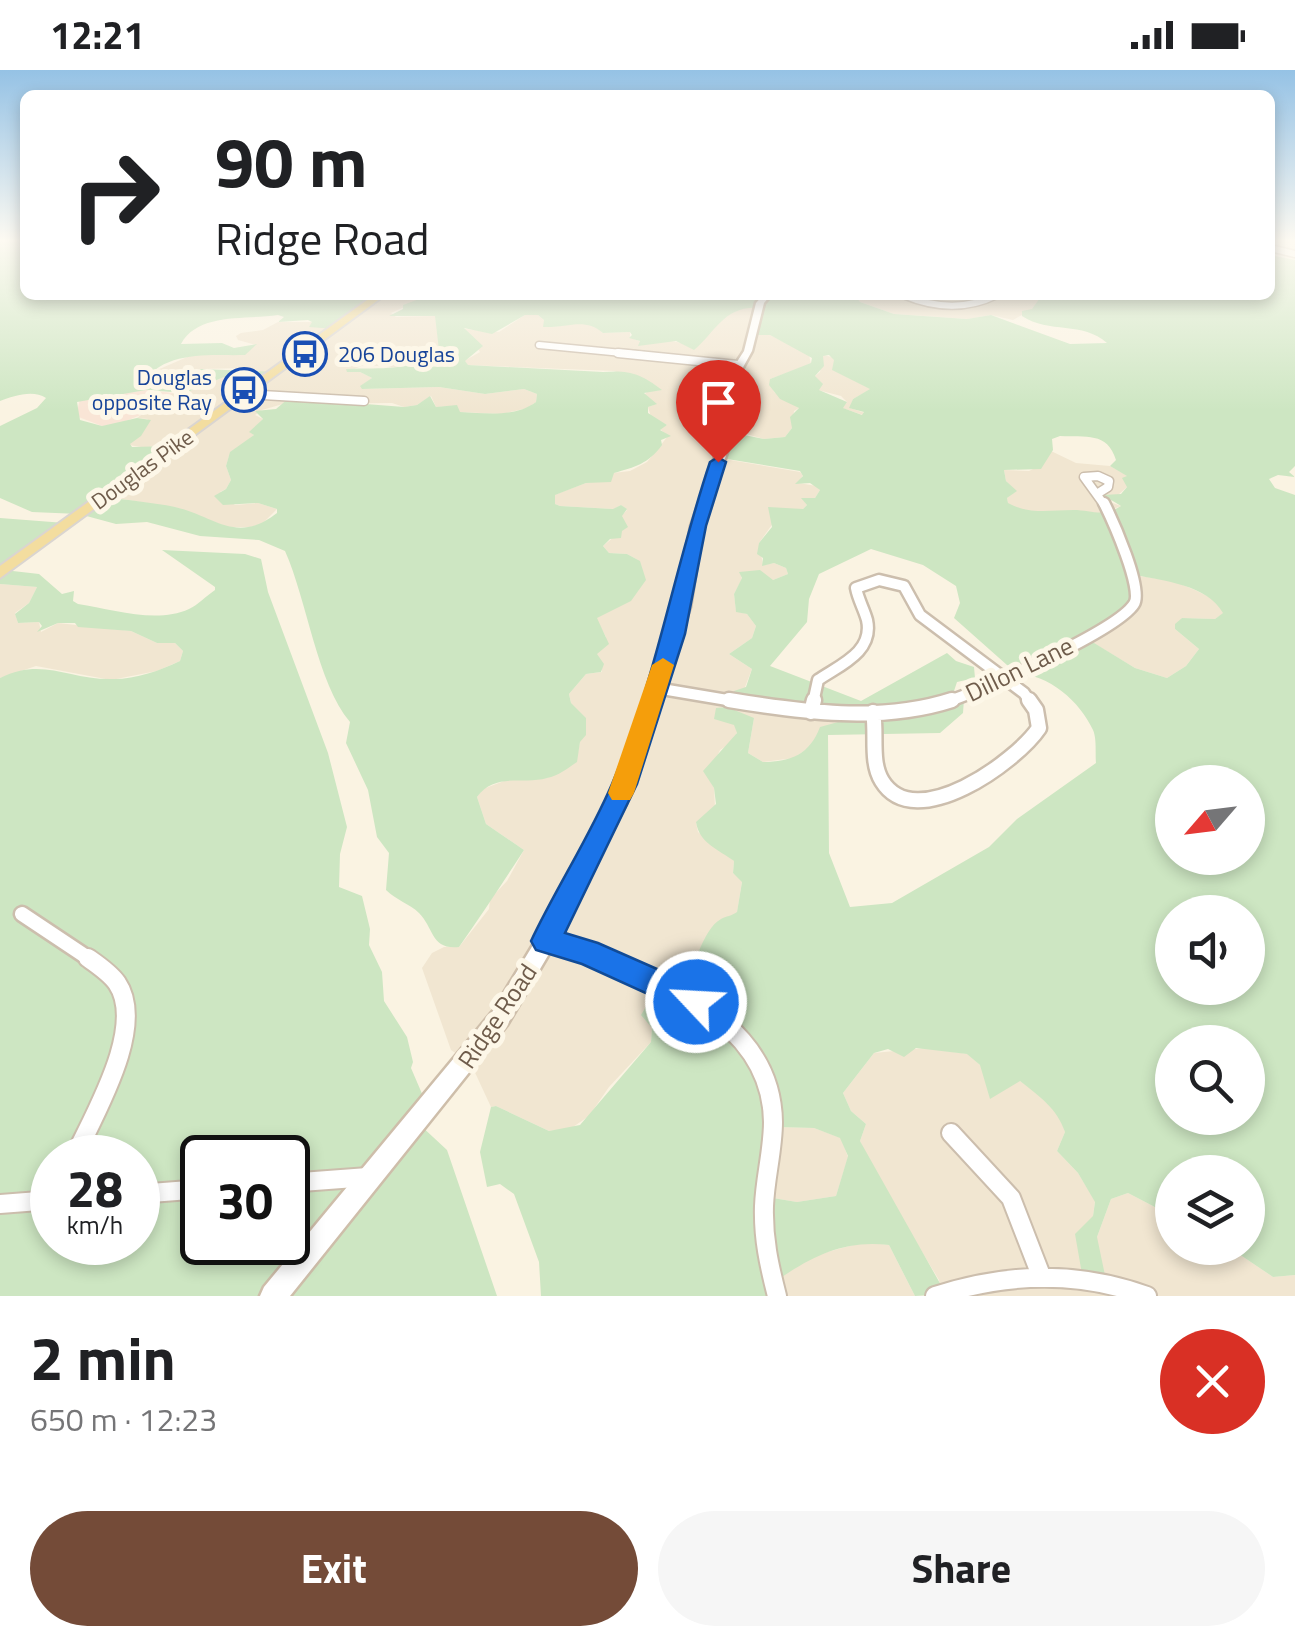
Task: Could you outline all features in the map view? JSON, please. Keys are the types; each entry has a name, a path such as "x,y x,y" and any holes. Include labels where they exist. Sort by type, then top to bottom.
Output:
{"main road":[{"name":"Douglas Pike","path":"0,572 373,300"}],"street":[{"name":"Ridge Road","path":"273,1296 476,1052 546,941 617,804 682,607 697,526 728,431 738,365 748,351 762,300"},
{"path":"920,300 968,305 982,300"},
{"path":"539,345 738,365"},
{"path":"245,394 364,401"},
{"name":"Dillon Lane","path":"656,688 758,707 873,712 959,699 1007,679 1134,605 1137,595 1100,492"},
{"path":"811,712 818,680 851,660 864,644 868,621 855,592 871,580 892,581 904,586 920,614 1007,679 1036,710 1039,728 1024,748 931,801 901,797 879,778 878,730 873,712"},
{"path":"22,914 116,982 126,1006 123,1040 84,1135"},
{"path":"546,941 588,952 696,1002 726,1022 757,1056 767,1074 775,1112 774,1142 762,1208 762,1241 777,1296"},
{"path":"951,1133 1011,1198 1042,1278"},
{"path":"310,1181 370,1176"},
{"path":"0,1204 30,1202"},
{"path":"936,1296 996,1280 1042,1278 1107,1282 1147,1296"}],"shaded area":[{"path":"367,300 419,300 391,313 396,317 436,316 441,347 404,368 364,365 347,372 360,372 372,378 362,389 439,387 485,394 524,389 537,394 536,402 502,414 459,412 456,406 436,407 431,396 417,405 404,407 392,403 283,404 262,410 255,415 263,419 250,432 254,435 229,456 226,466 231,480 220,492 235,505 258,503 277,509 263,523 251,527 227,527 178,508 103,496 159,444 147,448 129,445 148,419 137,418 159,402 173,393 185,393 224,377 256,385 245,368 201,369 189,375 143,382 148,374 194,354 243,355 256,345 238,340 236,336 241,333 263,330 278,322 312,322"},
{"path":"1039,300 1033,309 1013,320 991,315 968,319 894,314 860,302"},
{"path":"745,306 760,307 770,335 809,355 811,364 770,379 774,392 799,408 794,411 792,428 785,437 764,439 746,434 724,459 800,472 803,475 798,483 820,490 815,498 803,499 807,505 803,509 783,509 759,543 763,565 774,563 786,568 788,574 773,580 740,572 742,579 734,594 736,611 747,614 756,626 752,638 729,654 752,669 745,687 849,719 794,758 763,762 748,753 754,718 722,719 735,725 737,732 734,741 720,750 708,776 714,788 715,807 696,823 698,832 734,861 733,873 742,881 737,913 709,933 684,996 652,1028 651,1042 609,1087 589,1116 570,1129 549,1131 491,1107 471,1064 451,1050 422,968 432,953 444,947 459,947 489,909 490,899 507,881 524,850 486,824 477,797 483,789 512,778 547,778 576,762 580,742 569,694 586,674 602,672 596,654 604,647 606,637 596,618 638,591 642,583 638,560 627,554 609,553 603,546 621,531 621,516 627,510 621,505 614,509 560,506 555,504 554,495 611,479 613,473 630,471 647,462 668,436 660,429 667,425 651,417 648,407 656,404 643,396 659,390 614,371 467,365 464,361 480,352 464,329 499,332 525,315 538,315 553,327 586,322 595,324 603,333 630,332 630,337 641,342 639,345 667,340 696,346 722,318"},
{"path":"823,355 832,357 871,389 853,399 850,408 863,415 842,408 847,402 841,396 818,390 815,376 820,372"},
{"path":"146,390 173,393 153,410 116,425 102,426 76,416 80,399"},
{"path":"1051,451 1076,463 1110,466 1128,476 1127,487 1110,502 1121,506 1096,516 1073,510 1020,510 1008,504 1007,498 1016,491 1006,481 1004,470 1029,471 1041,465"},
{"path":"1133,575 1173,581 1195,590 1217,601 1224,613 1215,619 1182,618 1175,629 1199,649 1186,666 1167,678 1135,668 1080,635 1116,616"},
{"path":"0,584 37,587 29,603 15,613 18,623 39,622 41,632 58,623 131,631 157,643 175,643 183,651 180,661 157,671 111,680 36,666 0,678"},
{"path":"925,1048 968,1054 980,1065 1020,1081 1037,1092 1060,1117 1065,1132 1057,1151 1078,1173 1095,1201 1097,1237 1111,1199 1128,1193 1155,1207 1155,1265 1255,1265 1273,1277 1295,1275 1295,1296 942,1296 939,1280 874,1172 860,1141 866,1124 851,1111 843,1093 874,1053"},
{"path":"776,1127 814,1128 841,1138 848,1157 836,1196 797,1202 773,1198"},
{"path":"864,1242 889,1245 915,1296 774,1296 771,1284 809,1257"}],"green space":[{"path":"0,296 20,296 20,300 373,300 335,329 309,327 312,322 308,320 278,322 284,317 278,315 211,322 189,334 181,344 222,343 234,348 257,344 245,355 190,357 164,364 143,382 189,375 201,369 276,372 256,385 224,377 185,393 146,390 77,402 80,420 102,426 137,418 151,420 141,436 130,444 132,447 172,446 104,496 175,507 237,528 249,527 277,513 277,509 258,503 223,505 214,496 226,489 231,480 226,466 230,452 254,435 249,432 263,419 255,411 276,409 289,398 404,407 417,405 430,396 436,407 457,405 460,412 490,413 518,410 536,402 537,394 524,389 485,394 439,387 362,389 360,386 372,378 346,369 404,366 439,350 435,316 389,316 416,300 859,300 894,314 967,319 991,315 1070,344 1107,343 1087,332 1032,321 1022,316 1022,311 1032,309 1038,300 1275,300 1275,296 1295,296 1295,466 1289,472 1295,477 1278,475 1269,479 1275,488 1295,495 1295,1275 1273,1277 1255,1265 1265,1265 1265,1155 1155,1155 1155,1207 1128,1193 1111,1199 1097,1237 1106,1280 1082,1274 1075,1234 1093,1216 1095,1202 1078,1173 1057,1151 1065,1132 1057,1116 1020,1081 990,1099 980,1065 967,1054 916,1048 904,1057 888,1049 874,1053 843,1093 851,1111 866,1124 860,1141 946,1294 915,1296 889,1245 872,1244 827,1252 799,1266 772,1284 774,1296 541,1296 539,1262 514,1194 500,1184 487,1187 480,1152 491,1107 549,1131 580,1125 651,1042 652,1028 641,1015 658,987 684,996 708,932 721,919 737,912 742,882 733,873 734,861 705,841 696,822 716,804 714,788 703,771 737,733 734,725 714,719 716,708 727,707 754,718 748,753 763,762 798,755 811,744 820,727 849,719 733,699 734,691 746,687 752,669 729,654 752,638 756,626 747,614 736,612 734,594 742,578 739,572 760,570 773,580 788,574 786,568 774,563 762,566 763,558 757,554 759,543 772,527 768,507 803,509 807,505 801,498 815,498 820,490 810,483 795,484 803,476 800,471 721,458 729,432 764,439 785,437 792,428 790,417 799,408 780,399 769,385 770,379 811,363 812,358 770,335 755,335 760,308 729,315 694,350 676,341 638,346 640,341 629,338 630,332 603,333 590,325 543,327 544,320 538,315 525,315 492,334 464,328 483,346 465,361 468,365 620,372 647,380 662,390 644,393 657,404 648,407 648,413 667,425 660,430 671,436 661,440 662,445 646,461 614,473 611,482 586,483 555,495 555,504 560,506 613,509 621,505 627,509 622,516 628,527 621,538 610,539 603,546 609,553 627,554 640,561 646,580 631,601 597,618 609,644 597,654 604,664 601,672 586,674 569,694 571,703 586,718 586,735 580,742 577,762 551,777 492,784 477,797 486,824 524,850 459,947 438,942 419,913 386,890 389,853 377,837 368,790 346,743 350,722 329,686 285,551 259,540 200,536 147,522 116,524 79,514 32,512 0,498 0,426 37,408 46,398 29,394 0,401","holes":["823,356 834,360 832,370 870,389 853,399 849,408 864,412 862,415 843,408 847,402 819,390 823,384 815,376 824,366","1094,438 1107,444 1116,460 1110,466 1127,476 1122,478 1127,487 1121,494 1103,495 1121,506 1103,513 1040,511 1008,503 1007,498 1017,491 1006,481 1004,470 1041,469 1053,450 1052,439","871,549 923,565 956,586 960,603 954,618 1007,665 1009,674 1047,682 1079,708 1094,734 1096,763 1017,819 989,847 892,903 850,907 829,853 828,735 940,733 963,713 964,699 954,691 957,682 975,678 974,667 947,653 861,701 770,666 807,622 809,599 819,574","1135,575 1196,590 1223,613 1215,619 1182,618 1175,624 1175,629 1199,649 1186,666 1167,678 1135,668 1081,635 1137,602 1140,586","776,1127 814,1128 840,1138 848,1156 836,1196 797,1202 773,1198"]},
{"path":"0,518 65,523 4,570 39,574 62,594 74,591 73,601 78,604 119,612 176,613 215,590 162,550 245,554 261,559 268,592 328,753 347,827 340,854 339,887 362,896 370,929 369,945 382,972 384,1001 407,1037 411,1068 429,1110 419,1124 447,1150 497,1296 0,1296 0,678 42,669 95,678 128,678 180,661 183,651 175,643 157,643 131,631 78,627 75,623 58,623 37,632 42,626 39,622 18,623 15,614 29,603 37,587 0,584"}],"slow traffic":[{"path":"621,793 663,665"}],"place":[{"name":"206 Douglas","path":"305,354"},
{"name":"Douglas opposite Ray","path":"244,390"}],"route":[{"path":"696,1002 588,952 546,941 617,804 675,634 697,526 718,462"}]}
